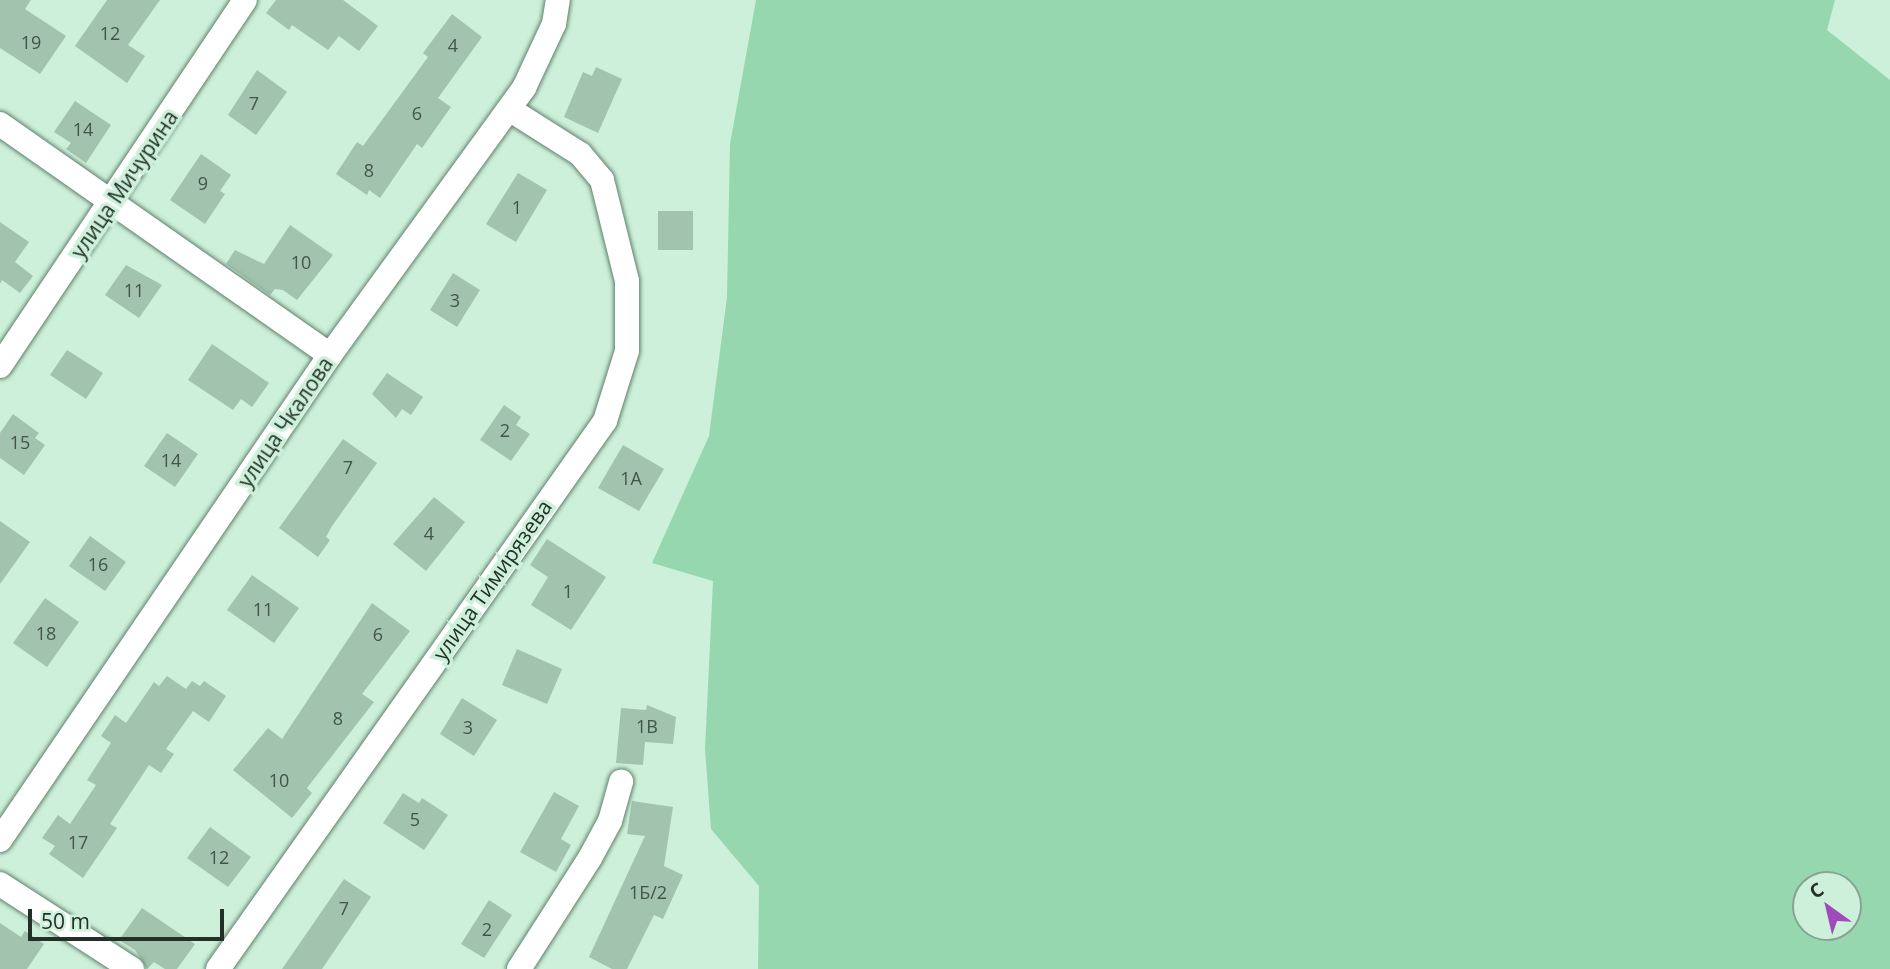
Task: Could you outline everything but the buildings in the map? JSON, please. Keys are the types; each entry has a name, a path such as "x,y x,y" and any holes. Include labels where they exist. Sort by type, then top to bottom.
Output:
{"street":[{"name":"улица Мичурина","path":"0,366 113,202 245,0"},
{"name":"улица Чкалова","path":"0,839 330,355 524,89 554,24 558,0"},
{"name":"улица Тимирязева","path":"218,969 605,421 627,351 627,281 602,180 580,154 509,109"},
{"path":"0,124 330,355"},
{"path":"519,969 590,858 610,821 621,782"},
{"path":"0,884 132,969"}],"green space":[{"path":"756,0 1835,0 1827,30 1890,80 1890,969 758,969 759,886 711,829 705,749 713,581 652,563 709,436 727,297 730,144"}]}
